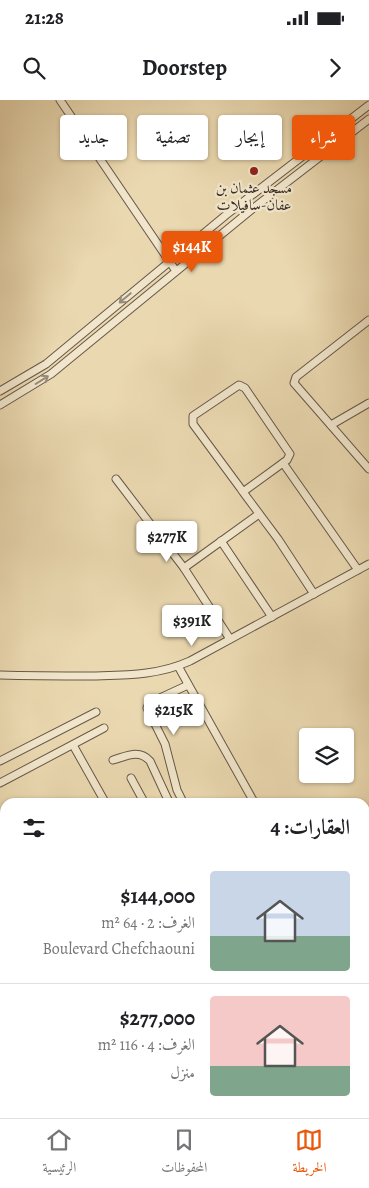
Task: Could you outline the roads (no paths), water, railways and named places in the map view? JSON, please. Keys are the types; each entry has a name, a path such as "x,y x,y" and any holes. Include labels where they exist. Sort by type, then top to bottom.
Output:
{"street":[{"path":"60,100 176,271"},
{"path":"0,391 46,364 169,261 269,181 369,105"},
{"path":"0,404 51,374 251,210 369,119"},
{"path":"369,320 296,377 294,383 369,469"},
{"path":"243,492 289,458 290,452 243,387 236,386 194,416 193,424 259,514 314,594"},
{"path":"331,425 369,403"},
{"path":"283,463 358,570"},
{"path":"116,479 184,568 230,639"},
{"path":"184,568 259,514"},
{"path":"220,541 272,616"},
{"path":"0,675 141,674 178,666 369,564"},
{"path":"178,666 252,798"},
{"path":"181,798 177,790 165,744 146,708 150,703 188,685"},
{"path":"0,761 96,712"},
{"path":"0,783 104,728"},
{"path":"73,744 103,798"},
{"path":"113,760 136,753 146,757 150,761 167,798"},
{"path":"131,778 142,798"}],"place":[{"name":"مسجد عثمان بن عفان-سافيلات","path":"254,171"}]}
